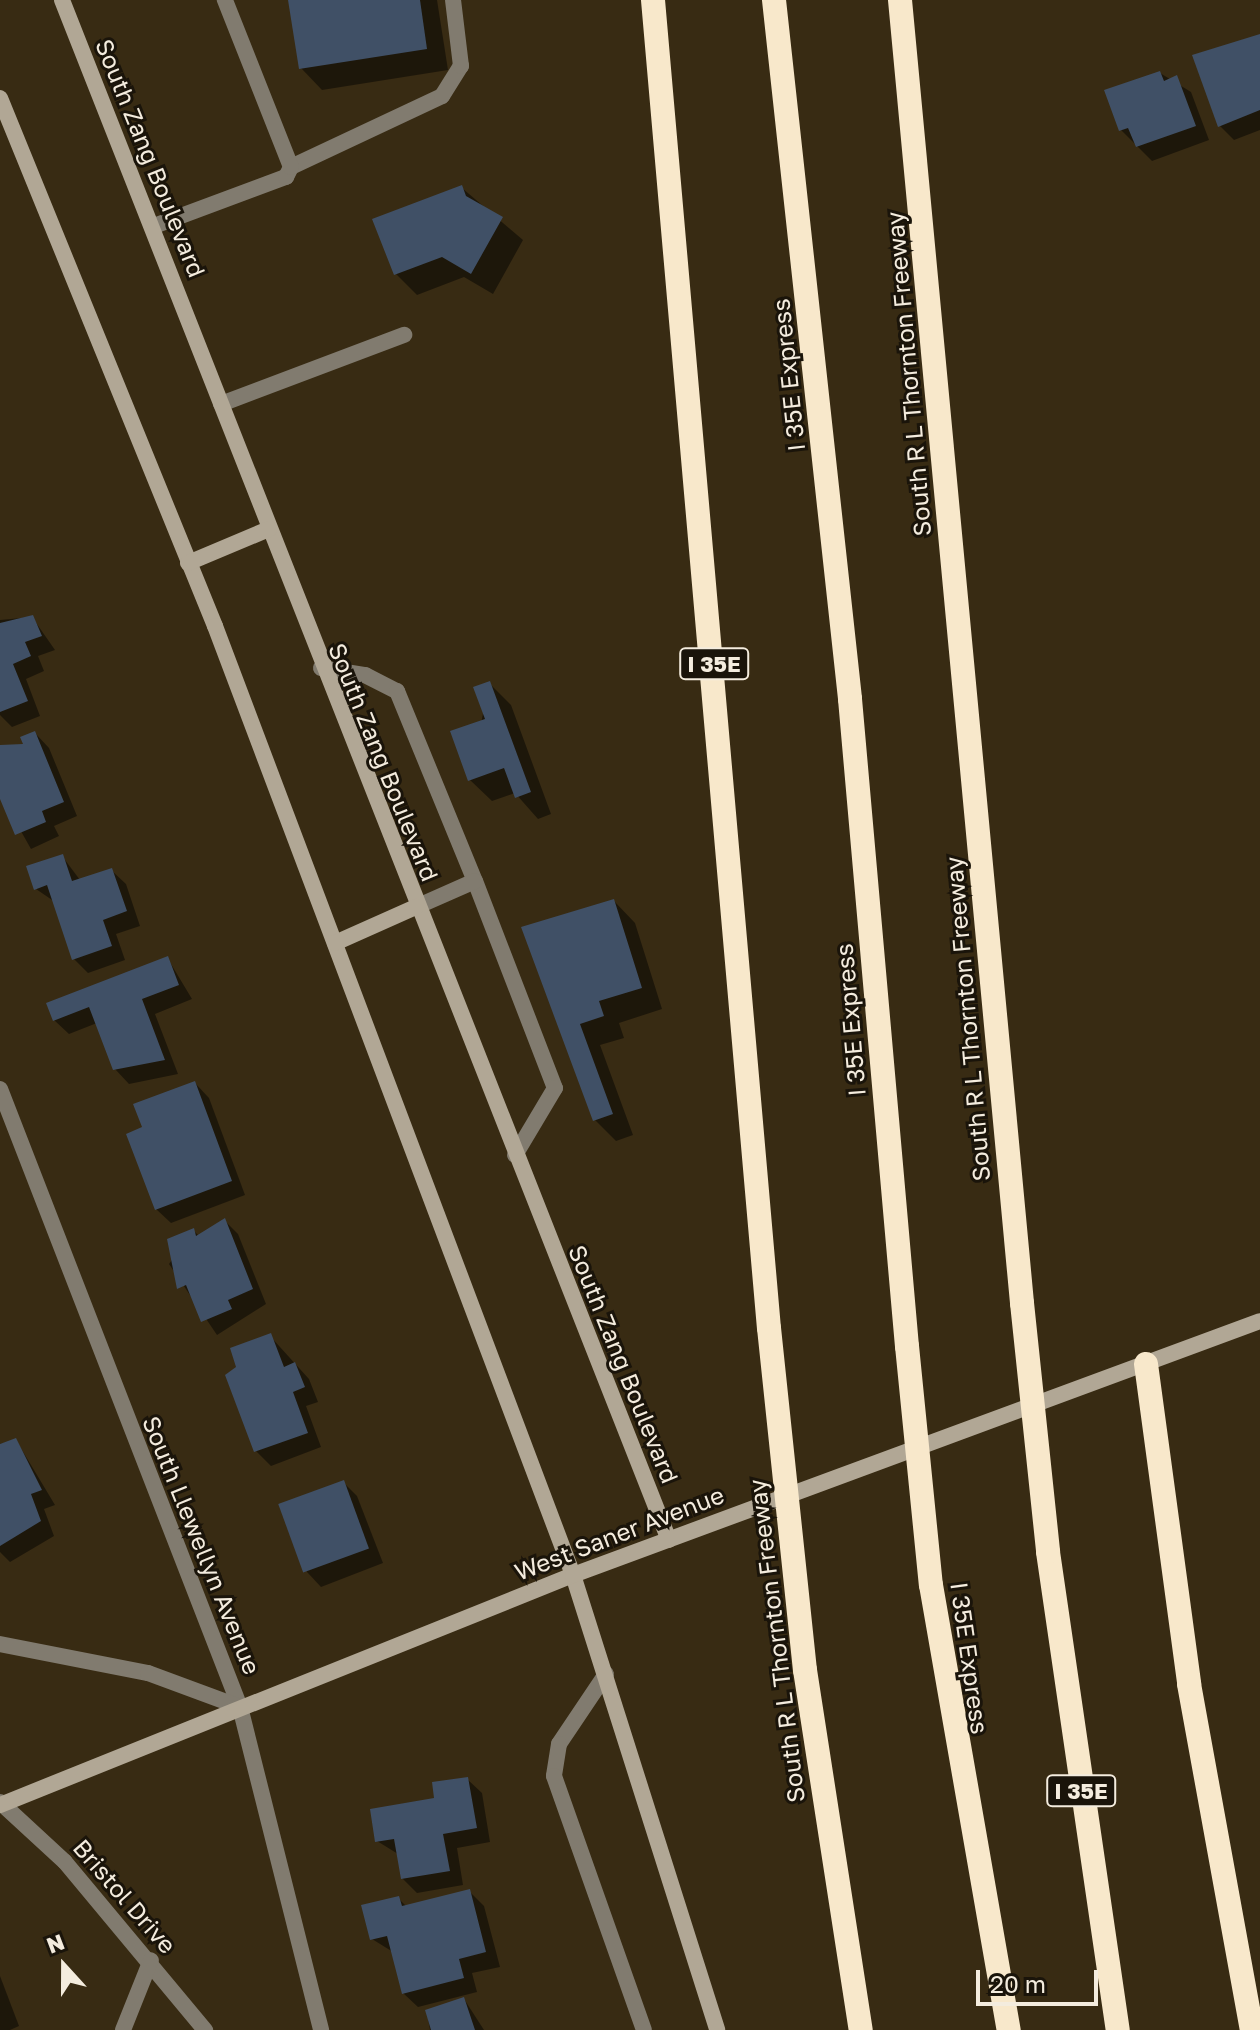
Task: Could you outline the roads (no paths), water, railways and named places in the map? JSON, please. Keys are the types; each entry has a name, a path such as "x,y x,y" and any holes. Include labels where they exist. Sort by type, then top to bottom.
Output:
{"highway":[{"name":"South R L Thornton Freeway","path":"653,0 769,1328 805,1670 861,2030"},
{"name":"I 35E Express","path":"774,0 850,699 931,1585 1009,2030"},
{"name":"South R L Thornton Freeway","path":"900,0 1048,1552 1118,2030"},
{"path":"1146,1364 1189,1684 1252,2030"}],"street":[{"name":"South Zang Boulevard","path":"62,0 154,226 321,668 669,1540"},
{"path":"225,0 291,167"},
{"path":"154,226 286,177 291,167 442,96 461,66 453,0"},
{"path":"0,98 188,563 573,1575 717,2030"},
{"path":"221,404 404,335"},
{"path":"188,563 269,529"},
{"path":"321,668 365,675 397,691 475,881 555,1088 515,1155"},
{"path":"335,943 475,881"},
{"name":"South Llewellyn Avenue","path":"0,1089 240,1707 321,2030"},
{"name":"West Saner Avenue","path":"1,1803 573,1575 1260,1321"},
{"path":"0,1644 148,1673 240,1707"},
{"path":"606,1674 559,1744 554,1776 644,2030"},
{"name":"Bristol Drive","path":"1,1803 151,1960 205,2030"},
{"path":"123,2030 151,1960"}]}
